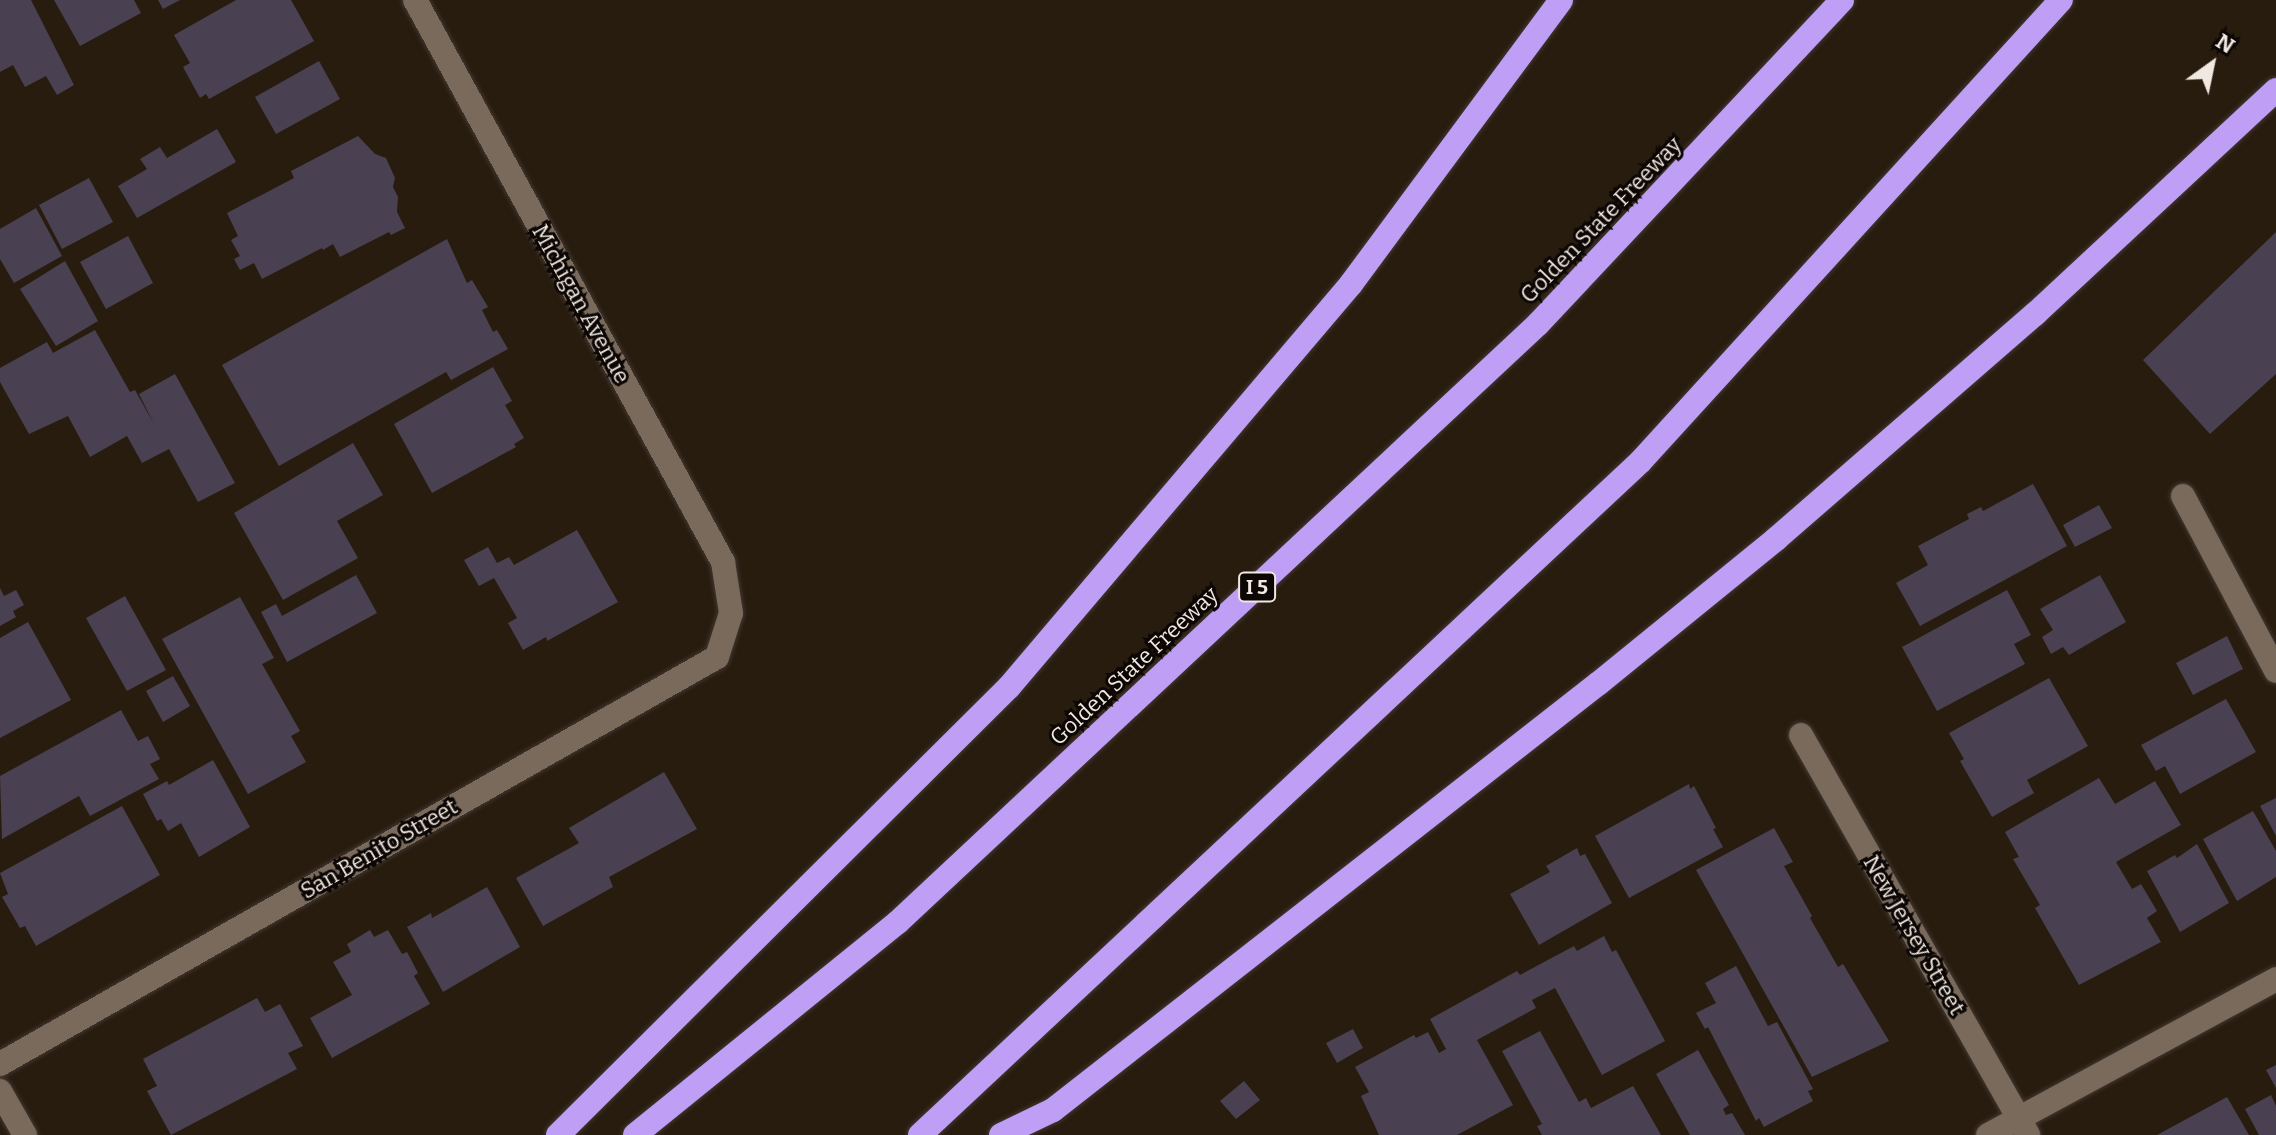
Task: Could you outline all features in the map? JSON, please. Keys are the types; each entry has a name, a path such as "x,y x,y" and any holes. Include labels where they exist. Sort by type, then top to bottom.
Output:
{"highway":[{"path":"558,1135 1009,687 1351,284 1561,0"},
{"name":"Golden State Freeway","path":"635,1135 898,922 1538,324 1842,0"},
{"path":"920,1135 1640,462 2061,0"},
{"path":"1001,1135 1053,1110 1599,683 1776,539 2035,314 2276,90"}],"street":[{"name":"Michigan Avenue","path":"415,0 723,562 731,613"},
{"path":"2183,496 2276,671"},
{"name":"San Benito Street","path":"0,1064 717,657 731,613"},
{"name":"New Jersey Street","path":"1801,735 2023,1127"},
{"path":"1988,1135 2023,1127 2276,979"},
{"path":"0,1091 25,1135"}],"building":[{"path":"0,0 31,0 74,85 57,95 46,76 25,87 13,65 0,72"},
{"path":"54,0 134,0 141,13 80,46"},
{"path":"158,0 180,0 163,9"},
{"path":"236,0 291,0 314,41 209,99 206,94 200,98 183,67 190,63 174,35"},
{"path":"319,61 340,99 276,134 255,97"},
{"path":"217,129 236,162 137,218 118,186 147,169 140,159 160,147 167,158"},
{"path":"358,136 375,154 386,158 395,178 393,187 398,197 397,212 405,228 391,235 389,232 340,257 333,244 262,279 254,263 240,270 234,259 240,256 231,240 238,236 227,213 294,178 291,171"},
{"path":"89,178 113,222 62,249 39,205"},
{"path":"36,208 62,256 14,283 0,259 0,229"},
{"path":"2276,232 2276,374 2210,434 2143,360"},
{"path":"128,236 153,283 106,309 80,262"},
{"path":"447,239 467,283 472,280 488,307 482,310 493,332 497,330 508,349 451,380 446,372 279,466 222,365"},
{"path":"65,261 98,321 56,346 20,289"},
{"path":"95,330 130,392 135,390 154,424 139,394 175,374 235,483 198,502 169,449 142,463 127,436 90,457 68,416 29,434 0,382 0,368 47,342 53,353"},
{"path":"493,367 512,401 505,405 524,438 514,444 516,447 432,493 394,424"},
{"path":"353,443 383,495 337,521 358,558 283,600 234,513"},
{"path":"2033,484 2067,546 1920,626 1896,583 1928,565 1918,546 1969,519 1967,514 1981,507 1983,511"},
{"path":"2099,505 2112,528 2075,547 2063,525"},
{"path":"577,530 618,602 547,641 546,637 523,650 508,623 517,618 494,578 479,586 464,560 488,547 497,563 509,557 514,565"},
{"path":"356,575 377,613 287,662 261,612 276,604 282,616"},
{"path":"2100,575 2126,622 2069,655 2063,647 2051,654 2042,637 2053,630 2040,609"},
{"path":"0,588 4,596 16,590 24,605 13,611 16,617 0,626"},
{"path":"2007,590 2031,635 2014,644 2025,664 1937,711 1902,647"},
{"path":"125,596 166,670 127,691 86,618"},
{"path":"240,597 274,658 262,664 300,731 291,736 306,762 248,794 162,639"},
{"path":"28,622 71,700 0,738 0,638"},
{"path":"2227,636 2243,669 2193,695 2176,663"},
{"path":"173,676 190,706 163,722 146,691"},
{"path":"2049,678 2088,746 2027,780 2034,793 1992,817 1960,761 1964,759 1949,733"},
{"path":"2226,699 2256,752 2180,794 2165,766 2156,771 2141,745"},
{"path":"121,710 138,741 148,736 160,759 150,764 159,779 90,816 79,796 2,839 0,776"},
{"path":"213,760 250,827 199,857 181,823 168,831 161,819 157,821 143,794 167,781 169,785"},
{"path":"664,772 697,829 609,877 613,887 543,926 516,878 579,843 569,828"},
{"path":"2099,778 2115,804 2155,781 2181,825 2116,862 2132,889 2141,884 2157,911 2147,918 2161,942 2079,985 2035,908 2040,905 2013,859 2019,857 2005,832"},
{"path":"1689,784 1690,789 1694,786 1723,847 1629,898 1595,836"},
{"path":"2276,798 2276,836 2260,806"},
{"path":"122,806 160,875 36,946 25,926 20,928 2,897 8,894 0,873"},
{"path":"2253,811 2276,851 2276,877 2237,901 2203,839"},
{"path":"1774,828 1793,862 1784,866 1812,916 1810,918 1838,967 1843,964 1889,1041 1812,1077 1696,870"},
{"path":"2197,844 2229,903 2180,932 2147,871 2175,855 2177,858"},
{"path":"1577,848 1580,856 1585,854 1612,903 1539,945 1510,894 1550,872 1546,866"},
{"path":"487,887 520,947 443,992 407,927 431,913 432,918"},
{"path":"370,930 374,937 388,930 402,954 407,952 418,973 414,976 430,1004 332,1058 310,1018 352,995 333,962 351,952 347,944"},
{"path":"1604,936 1612,952 1616,950 1665,1041 1602,1075 1555,988 1532,1000 1536,1008 1477,1040 1513,1105 1457,1135 1379,1135 1361,1096 1369,1092 1355,1067 1414,1035 1416,1038 1428,1032 1439,1053 1446,1049 1430,1019 1517,971 1520,975 1574,946 1577,951"},
{"path":"1736,966 1768,1026 1777,1022 1813,1089 1808,1091 1813,1101 1764,1127 1759,1118 1756,1121 1708,1027 1705,1029 1696,1013 1716,1003 1705,983"},
{"path":"257,998 265,1012 280,1004 303,1046 288,1053 297,1069 171,1135 147,1091 157,1086 143,1059"},
{"path":"1353,1029 1363,1048 1337,1063 1326,1043"},
{"path":"1540,1031 1579,1102 1586,1098 1591,1108 1633,1086 1661,1135 1542,1135 1537,1126 1542,1124 1502,1051"},
{"path":"1698,1050 1729,1105 1723,1109 1726,1115 1732,1113 1745,1135 1690,1135 1656,1074"},
{"path":"2276,1065 2276,1088 2266,1070"},
{"path":"1244,1081 1260,1100 1236,1119 1220,1101"},
{"path":"2271,1095 2276,1106 2276,1135 2259,1135 2245,1109"},
{"path":"2227,1097 2249,1135 2157,1135"}]}
